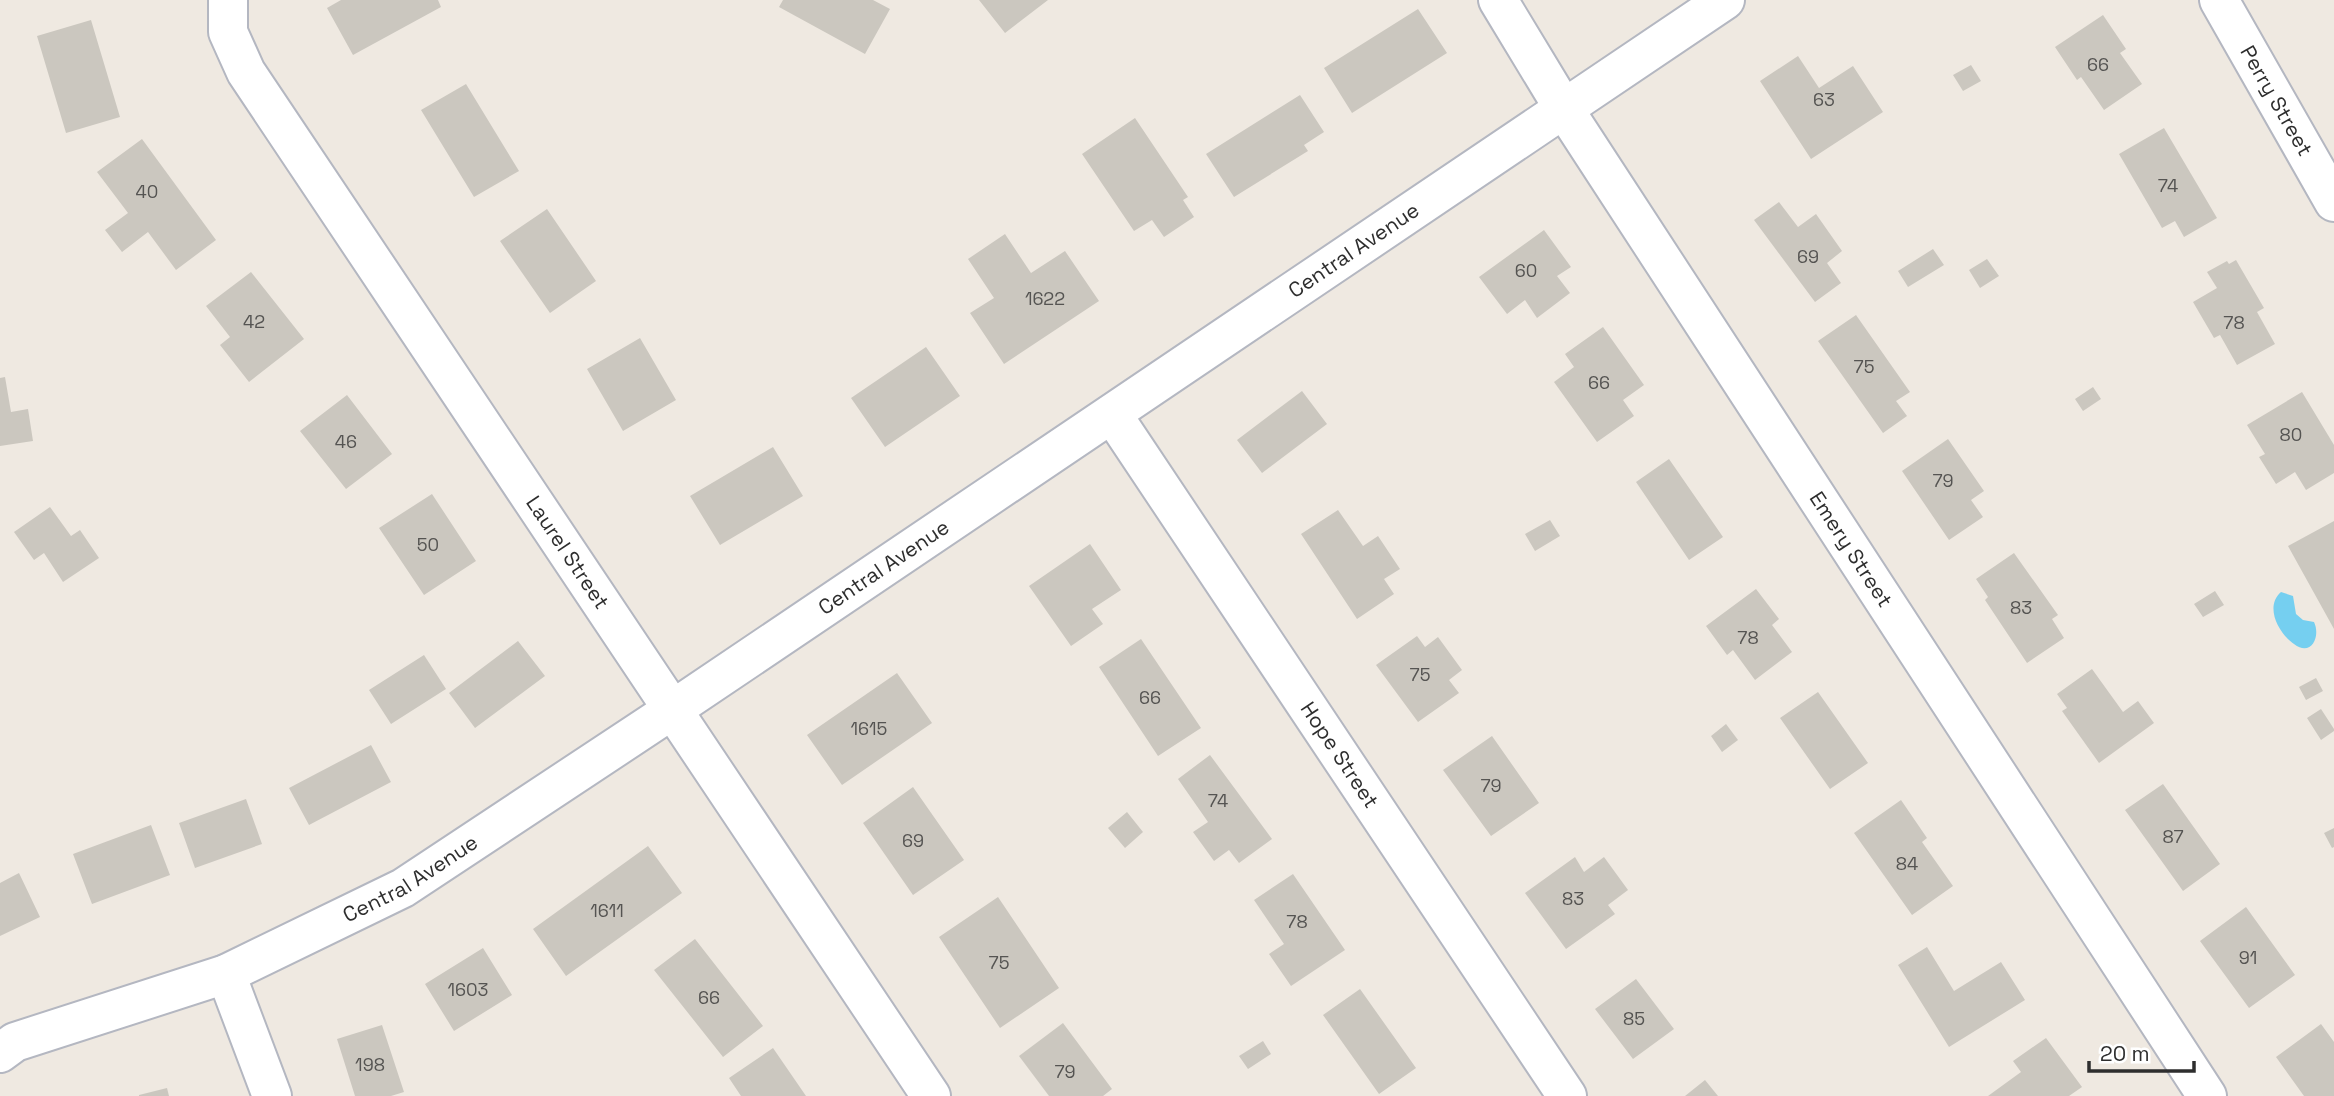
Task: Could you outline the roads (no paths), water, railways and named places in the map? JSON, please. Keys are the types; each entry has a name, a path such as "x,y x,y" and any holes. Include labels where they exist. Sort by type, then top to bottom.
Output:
{"street":[{"name":"Laurel Street","path":"228,0 228,32 246,72 931,1096"},
{"name":"Emery Street","path":"1498,0 1564,110 2207,1096"},
{"name":"Central Avenue","path":"0,1053 15,1042 226,974 403,888 672,710 1725,0"},
{"name":"Perry Street","path":"2219,0 2334,202"},
{"name":"Hope Street","path":"1112,414 1567,1096"},
{"path":"226,974 272,1096"}],"water":[{"path":"2281,592 2293,596 2296,614 2303,620 2314,622 2316,634 2310,647 2294,644 2279,627 2274,605"}]}
